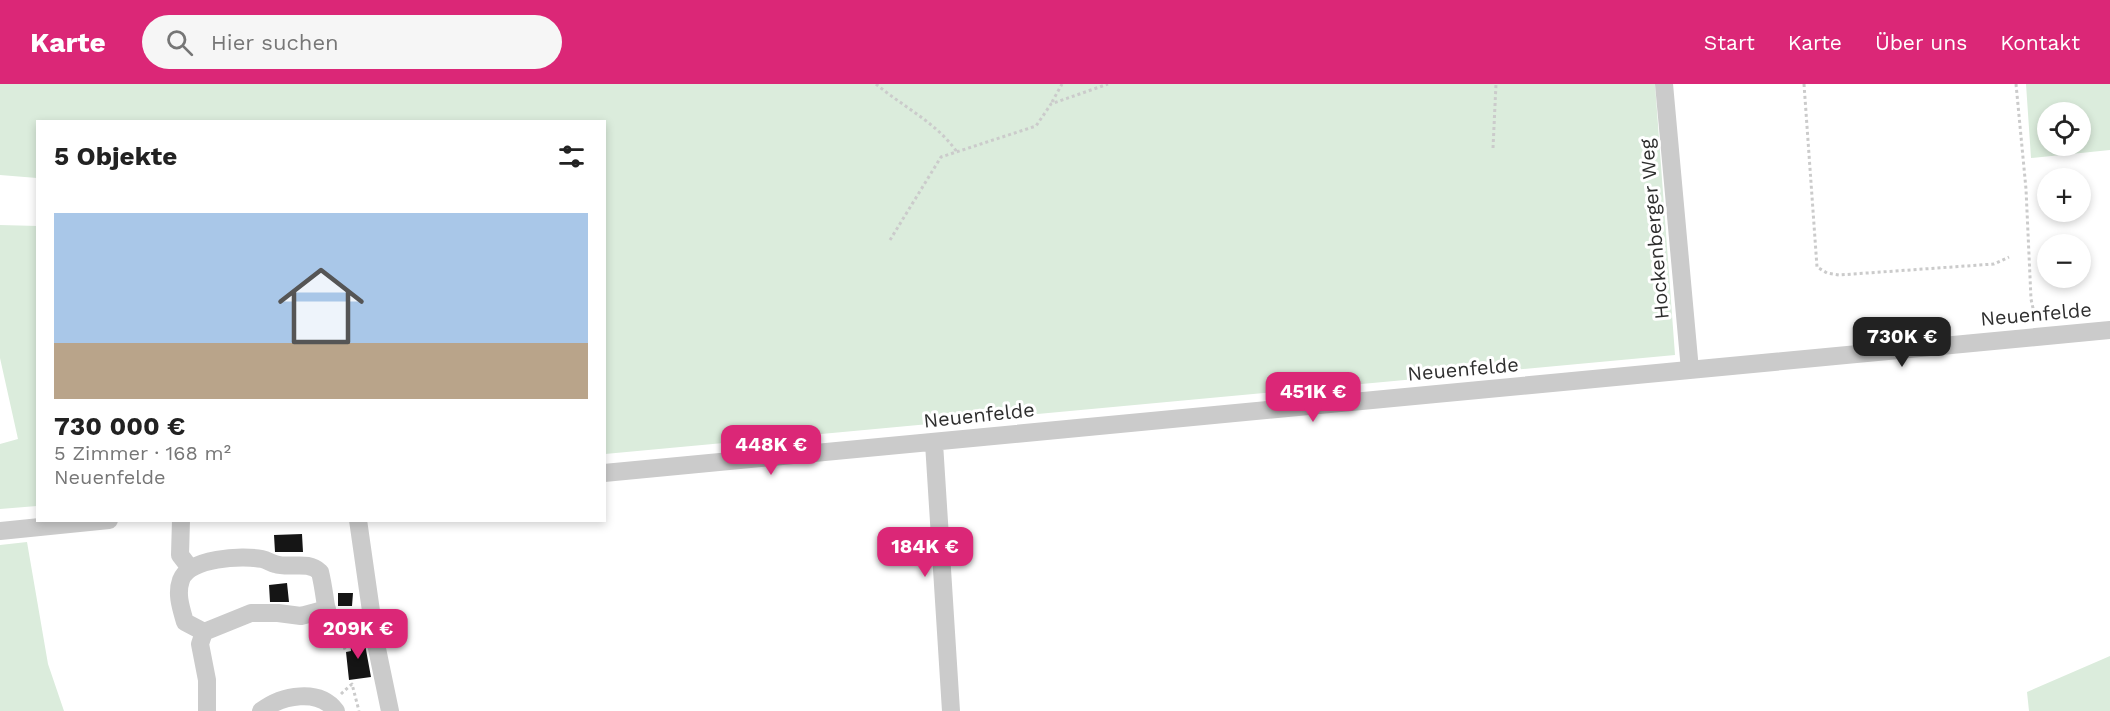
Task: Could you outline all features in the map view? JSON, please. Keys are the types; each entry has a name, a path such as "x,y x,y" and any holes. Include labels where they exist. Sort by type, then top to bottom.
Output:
{"street":[{"name":"Hockenberger Weg","path":"1664,84 1690,370"},
{"name":"Neuenfelde","path":"606,473 2110,330"},
{"path":"934,443 951,711"},
{"path":"0,531 89,522"},
{"path":"181,522 180,555 190,568"},
{"path":"358,522 374,627 390,711"},
{"path":"204,632 185,622 179,601 182,578 190,568 199,563 254,559 280,565 314,567 320,572 329,620 335,626 350,629 374,627"},
{"path":"207,711 207,680 200,644 204,632 251,613 301,616 327,609"},
{"path":"261,711 280,702 311,695 338,704"}],"path":[{"path":"876,84 898,102 925,118 946,136 957,152"},
{"path":"890,240 941,157 1036,126 1062,84"},
{"path":"1051,104 1108,84"},
{"path":"1493,148 1496,84"},
{"path":"1804,84 1817,267 1821,271 1839,275 1994,264 2009,257"},
{"path":"2016,84 2026,189 2031,299 2034,320 2049,336"},
{"path":"338,704 348,685 352,684 359,711"}],"green space":[{"path":"0,84 1655,84 1675,355 606,454 606,120 36,120 36,178 0,175"},
{"path":"2026,84 2110,84 2110,150 2091,152 2091,102 2037,102 2037,156 2051,156 2031,158"},
{"path":"0,225 36,226 36,506 0,509 0,444 18,439 0,358"},
{"path":"27,542 48,664 64,711 0,711 0,545"},
{"path":"2110,656 2110,711 2029,711 2027,692"}],"building":[{"path":"302,534 303,552 275,552 274,535"},
{"path":"287,583 289,602 270,602 269,585"},
{"path":"338,593 353,593 352,606 338,606"},
{"path":"350,639 364,639 371,677 349,680 346,652 351,651"}]}
